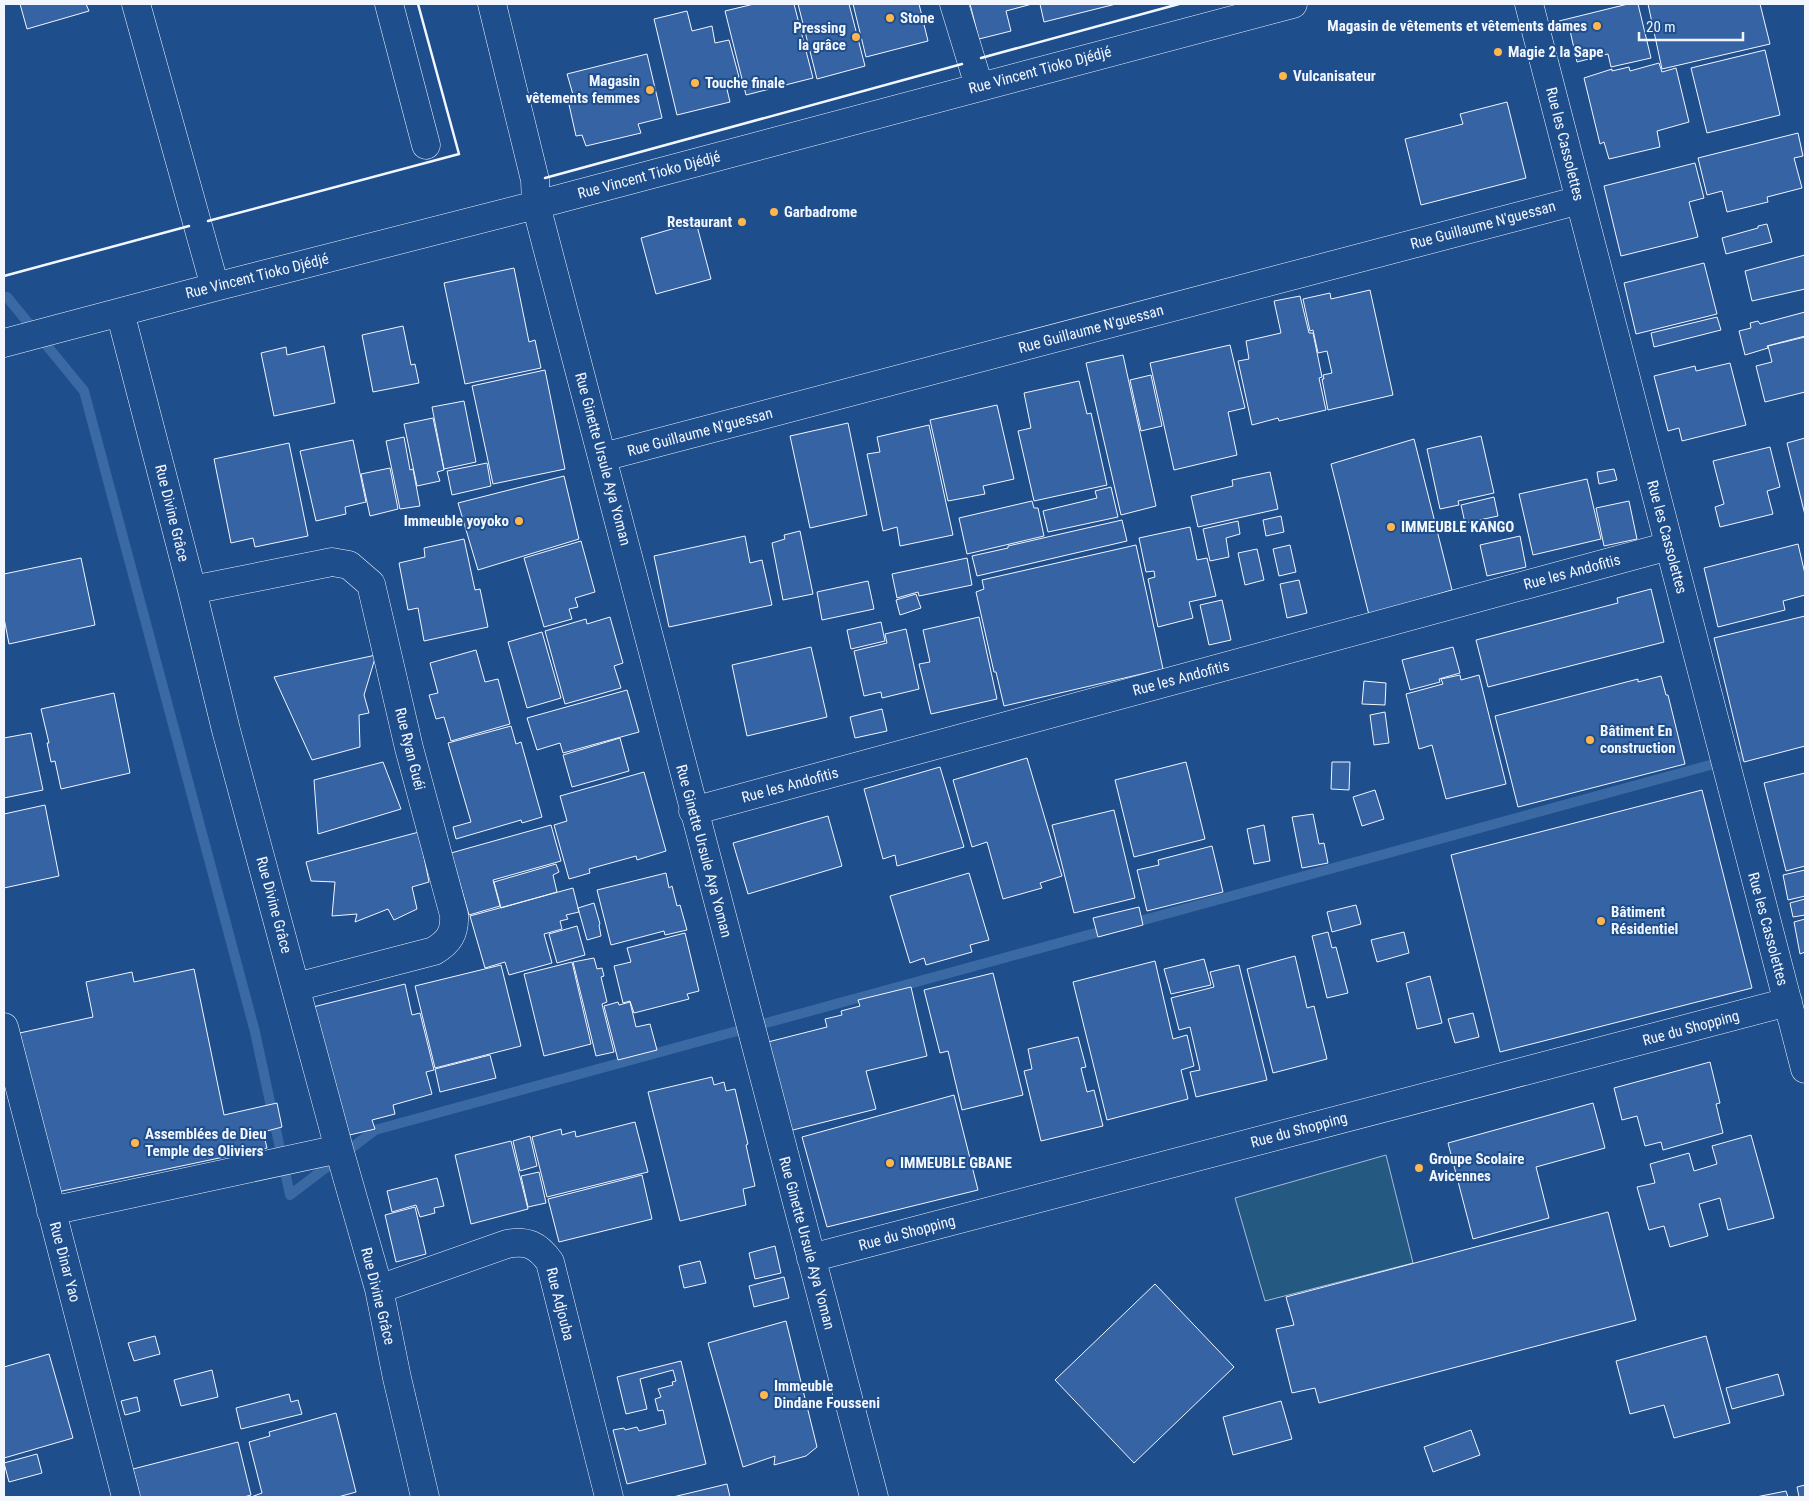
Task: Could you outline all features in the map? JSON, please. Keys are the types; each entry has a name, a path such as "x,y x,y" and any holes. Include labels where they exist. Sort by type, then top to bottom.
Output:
{"street":[{"path":"136,4 215,287"},
{"path":"389,4 426,145"},
{"name":"Rue Ginette Ursule Aya Yoman","path":"492,4 535,180 536,205 874,1497"},
{"path":"954,4 975,74"},
{"name":"Rue Vincent Tioko Djédjé","path":"4,343 536,205 975,74 1293,4"},
{"name":"Rue les Cassolettes","path":"1529,4 1805,1069"},
{"name":"Rue Guillaume N'guessan","path":"603,457 1580,200"},
{"name":"Rue Divine Grâce","path":"120,312 226,730 338,1149 379,1289 397,1378 425,1497"},
{"name":"Rue les Andofitis","path":"694,811 1669,546"},
{"name":"Rue Ryan Guéi","path":"192,590 332,562 350,565 371,584 409,748 454,915 454,926 452,935 434,951 296,987"},
{"name":"Rue du Shopping","path":"811,1258 1788,1002"},
{"name":"Rue Dinar Yao","path":"4,1027 126,1497"},
{"path":"51,1211 338,1149"},
{"name":"Rue Adjouba","path":"379,1289 507,1244 520,1242 542,1251 550,1262 609,1497"}],"shaded area":[{"path":"1386,1155 1413,1263 1265,1301 1235,1198"}],"building":[{"path":"20,4 86,4 89,11 27,29"},
{"path":"754,4 794,4 813,78 746,95 725,11"},
{"path":"798,4 849,4 865,66 817,79"},
{"path":"853,4 919,4 928,41 866,57"},
{"path":"970,4 1032,4 1006,11 1011,31 979,39"},
{"path":"1040,4 1116,4 1044,22"},
{"path":"1628,4 1638,4 1651,58 1611,67 1608,54 1577,62 1569,26 1561,28 1559,21"},
{"path":"1648,4 1760,4 1770,44 1662,69"},
{"path":"687,11 692,31 712,26 715,43 729,40 739,77 725,81 730,102 677,115 654,19"},
{"path":"1765,50 1780,115 1707,133 1691,68"},
{"path":"647,54 662,118 638,124 641,133 586,146 582,135 576,136 568,100 574,98 567,74"},
{"path":"1659,63 1662,72 1676,68 1689,122 1657,131 1660,147 1609,159 1604,142 1600,144 1584,78 1612,69 1612,71 1629,67 1630,71"},
{"path":"1507,102 1526,178 1421,205 1405,139 1463,124 1460,114"},
{"path":"1798,133 1803,156 1794,158 1802,188 1767,197 1768,202 1727,212 1722,191 1707,195 1698,158"},
{"path":"1695,163 1704,198 1689,202 1698,237 1621,256 1604,186"},
{"path":"696,222 711,279 656,294 641,238"},
{"path":"1767,224 1772,242 1726,254 1722,238"},
{"path":"1805,255 1805,289 1752,301 1745,271"},
{"path":"1704,263 1717,314 1636,334 1624,283"},
{"path":"514,268 529,342 535,340 541,368 465,384 444,283"},
{"path":"1370,290 1393,395 1328,410 1322,379 1324,379 1323,375 1332,373 1327,351 1318,353 1313,330 1310,331 1303,299 1330,293 1331,299"},
{"path":"1300,296 1309,333 1313,333 1322,377 1319,378 1326,410 1279,421 1278,418 1252,425 1238,361 1249,359 1246,341 1281,333 1274,301"},
{"path":"1805,312 1805,336 1767,346 1768,348 1745,355 1739,331 1751,328 1750,323 1758,321 1760,324"},
{"path":"1717,317 1721,330 1654,347 1651,333"},
{"path":"403,326 411,365 415,364 419,383 373,392 362,335"},
{"path":"1805,337 1805,392 1765,402 1756,366 1772,362 1768,346"},
{"path":"1230,345 1245,408 1228,412 1237,455 1174,470 1150,363"},
{"path":"324,346 335,403 274,416 261,353 286,347 287,355"},
{"path":"1123,355 1156,506 1121,515 1086,363"},
{"path":"1730,363 1746,425 1682,441 1679,428 1668,431 1654,376 1695,366 1696,371"},
{"path":"545,370 565,469 493,484 472,386"},
{"path":"1151,375 1162,426 1141,431 1130,380"},
{"path":"1079,381 1087,414 1091,413 1107,485 1034,501 1018,431 1031,428 1024,393"},
{"path":"464,401 476,462 444,469 432,407"},
{"path":"997,405 1014,479 983,486 985,494 948,501 930,420"},
{"path":"433,418 444,470 437,472 440,481 417,486 404,424"},
{"path":"848,423 867,515 810,528 790,436"},
{"path":"929,425 953,535 900,546 897,527 883,531 867,454 880,452 877,437"},
{"path":"1481,436 1494,493 1458,501 1459,505 1440,509 1427,449"},
{"path":"404,437 410,470 413,469 420,506 400,509 386,441"},
{"path":"1805,438 1805,515 1787,443"},
{"name":"IMMEUBLE KANGO","path":"1414,439 1452,590 1369,615 1331,464"},
{"path":"353,440 366,502 345,507 346,514 316,521 300,451"},
{"path":"289,443 308,536 255,547 253,538 231,543 214,459"},
{"path":"1770,447 1780,487 1767,491 1773,514 1720,527 1715,507 1724,504 1713,461"},
{"path":"487,463 491,486 452,495 447,471"},
{"path":"390,468 398,509 370,516 361,474"},
{"path":"1614,469 1617,480 1599,484 1597,472"},
{"path":"1270,472 1278,509 1198,527 1191,496 1233,486 1232,480"},
{"name":"Immeuble yoyoko","path":"564,476 579,539 478,570 458,503"},
{"path":"1587,479 1601,539 1533,555 1519,494"},
{"path":"1111,487 1118,517 1048,532 1043,511 1097,498 1095,491"},
{"path":"1494,497 1498,516 1465,523 1461,505"},
{"path":"1032,501 1034,508 1038,508 1044,536 967,554 959,518"},
{"path":"1629,501 1637,539 1604,546 1596,508"},
{"path":"1281,516 1284,532 1266,536 1263,520"},
{"path":"1122,520 1127,541 977,576 972,556"},
{"path":"1238,521 1240,534 1226,538 1229,557 1210,561 1203,529"},
{"path":"1190,527 1197,560 1207,558 1216,596 1189,602 1193,618 1158,627 1148,579 1155,577 1154,571 1146,572 1139,538"},
{"path":"800,531 813,594 783,600 772,543 785,539 784,535"},
{"path":"745,536 750,563 762,560 772,605 669,627 654,556"},
{"path":"1520,536 1526,567 1487,576 1480,545"},
{"path":"464,539 475,590 480,589 488,627 424,641 418,608 408,610 399,563 425,557 424,548"},
{"path":"581,541 595,592 575,598 578,607 569,609 572,619 544,627 524,558"},
{"path":"1798,544 1805,574 1805,595 1783,601 1785,610 1718,627 1704,568"},
{"path":"1136,545 1163,669 1004,706 996,672 994,672 976,592 984,589 982,580"},
{"path":"1290,545 1296,572 1279,576 1273,549"},
{"path":"1257,549 1264,580 1245,585 1238,553"},
{"path":"81,558 95,625 9,644 4,618 4,574"},
{"path":"967,558 972,585 919,596 918,592 897,598 892,574"},
{"path":"1299,580 1307,613 1287,618 1280,584"},
{"path":"868,581 874,609 822,620 817,592"},
{"path":"1651,589 1664,642 1488,687 1476,640 1618,603 1617,598"},
{"path":"916,594 921,608 900,615 896,600"},
{"path":"1222,600 1231,640 1209,645 1200,605"},
{"path":"1805,616 1805,746 1744,762 1714,638"},
{"path":"610,617 623,663 614,666 621,688 565,704 545,631 586,619 587,624"},
{"path":"979,617 997,699 931,714 919,664 930,662 923,630"},
{"path":"881,622 885,641 851,649 847,630"},
{"path":"906,629 919,689 882,698 881,692 864,696 854,651 887,643 885,634"},
{"path":"542,632 561,698 527,708 508,642"},
{"path":"811,647 827,717 747,736 732,665"},
{"path":"1453,647 1460,673 1439,679 1440,682 1410,690 1402,660"},
{"path":"476,650 485,682 498,679 510,724 451,741 444,717 436,719 429,695 438,693 430,663"},
{"path":"376,655 364,695 369,713 359,715 360,747 312,760 274,677"},
{"path":"1460,675 1461,680 1479,675 1506,784 1446,799 1432,745 1419,749 1406,694 1443,684 1441,679"},
{"name":"Bâtiment En construction","path":"1661,676 1666,695 1668,695 1685,764 1518,807 1495,716 1638,679 1638,682"},
{"path":"1364,681 1386,683 1385,705 1362,704"},
{"path":"627,690 639,732 563,753 560,743 537,750 527,718"},
{"path":"114,693 130,773 61,789 55,761 51,762 47,743 49,743 41,709"},
{"path":"882,709 887,731 855,738 850,717"},
{"path":"1385,712 1389,743 1374,745 1370,715"},
{"path":"511,726 516,744 521,742 542,817 522,823 521,820 456,839 453,827 471,822 448,743"},
{"path":"31,733 43,790 4,798 4,738"},
{"path":"620,738 629,771 572,787 563,755"},
{"path":"1027,758 1062,876 1040,883 1042,888 1003,899 987,842 972,847 953,780"},
{"path":"383,762 401,809 318,834 314,780"},
{"path":"1186,762 1205,839 1134,857 1115,780"},
{"path":"1332,762 1350,762 1349,790 1331,789"},
{"path":"940,767 964,847 897,866 895,855 883,859 864,789"},
{"path":"644,772 666,851 637,860 636,856 589,869 590,873 569,879 554,825 567,821 560,796"},
{"path":"1805,773 1805,866 1786,871 1764,783"},
{"path":"1375,790 1384,819 1362,826 1353,797"},
{"name":"Bâtiment Résidentiel","path":"1702,790 1752,988 1500,1052 1451,855"},
{"path":"45,805 59,876 4,888 4,814"},
{"path":"1114,810 1135,898 1074,913 1052,825"},
{"path":"1313,814 1319,844 1324,843 1328,863 1302,868 1292,817"},
{"path":"828,816 842,866 748,894 733,843"},
{"path":"551,825 561,861 493,880 500,906 469,915 451,853"},
{"path":"1264,825 1270,861 1254,864 1247,829"},
{"path":"419,832 429,882 412,887 417,909 394,920 388,909 355,922 357,914 332,916 335,882 311,881 306,862"},
{"path":"1212,846 1223,892 1147,911 1137,870 1159,865 1158,860"},
{"path":"556,864 559,872 553,875 557,892 501,908 494,882"},
{"path":"1805,870 1805,896 1788,900 1783,875"},
{"path":"666,873 669,888 672,886 677,906 680,905 687,930 665,935 664,931 611,945 597,890"},
{"path":"969,873 989,940 970,945 972,952 926,965 924,958 910,963 890,896"},
{"path":"573,888 579,912 566,915 568,919 560,921 562,929 544,934 552,963 509,975 505,962 485,968 470,916"},
{"path":"1805,899 1805,915 1793,917 1790,903"},
{"path":"594,903 600,924 601,936 587,940 578,908"},
{"path":"1356,905 1361,924 1332,932 1327,912"},
{"path":"1139,907 1143,925 1098,937 1093,918"},
{"path":"1805,919 1805,952 1800,954 1794,922"},
{"path":"577,926 585,955 557,963 549,934"},
{"path":"1328,932 1332,948 1336,947 1348,993 1327,998 1312,936"},
{"path":"1404,932 1409,953 1377,962 1371,940"},
{"path":"685,933 699,991 687,994 689,999 634,1013 630,1001 623,1003 614,966 631,962 627,948"},
{"path":"1295,956 1307,1008 1314,1006 1327,1059 1273,1073 1247,969"},
{"path":"594,958 597,969 602,968 604,976 601,977 607,1002 602,1004 614,1052 596,1056 573,962"},
{"path":"1204,959 1211,985 1171,994 1164,969"},
{"path":"1155,961 1173,1039 1187,1035 1194,1066 1181,1070 1188,1099 1107,1120 1073,982"},
{"path":"572,962 591,1044 544,1056 524,974"},
{"path":"501,965 521,1046 435,1068 415,986"},
{"path":"1239,965 1267,1080 1196,1097 1190,1072 1200,1070 1190,1027 1179,1030 1171,998 1214,987 1210,972"},
{"path":"194,969 224,1115 277,1103 282,1127 263,1132 267,1148 48,1194 15,1034 93,1017 86,982 132,972 134,982"},
{"path":"993,973 1023,1095 962,1110 948,1051 940,1053 924,990"},
{"path":"1430,976 1442,1023 1417,1029 1406,983"},
{"path":"405,984 412,1015 420,1013 434,1070 426,1072 432,1094 393,1105 395,1114 372,1120 375,1129 341,1137 309,1008"},
{"path":"911,987 927,1056 866,1071 876,1109 785,1132 764,1043 827,1027 825,1019 842,1015 841,1011 860,1006 858,1000"},
{"path":"618,1002 619,1005 630,1002 636,1027 650,1024 657,1050 618,1060 604,1006"},
{"path":"1473,1013 1479,1037 1455,1043 1448,1019"},
{"path":"1078,1037 1086,1067 1081,1068 1087,1092 1094,1090 1103,1126 1041,1141 1024,1071 1032,1069 1028,1049"},
{"path":"490,1055 496,1078 440,1092 435,1069"},
{"path":"1710,1062 1720,1103 1716,1104 1723,1133 1663,1150 1661,1142 1645,1146 1637,1116 1622,1120 1614,1088"},
{"path":"712,1077 714,1085 724,1082 726,1091 735,1089 748,1144 746,1145 755,1186 743,1189 746,1205 680,1221 648,1092"},
{"name":"IMMEUBLE GBANE","path":"954,1095 978,1190 827,1227 802,1137"},
{"path":"1593,1103 1605,1148 1536,1167 1549,1218 1473,1239 1448,1143"},
{"path":"635,1122 648,1172 547,1197 532,1137 561,1129 562,1135 575,1131 576,1137"},
{"path":"1751,1135 1774,1218 1728,1230 1720,1198 1699,1204 1708,1236 1670,1247 1664,1226 1649,1230 1637,1187 1655,1183 1650,1164 1689,1153 1694,1171 1717,1164 1712,1146"},
{"path":"530,1136 537,1166 520,1171 513,1141"},
{"path":"511,1141 528,1209 471,1224 455,1155"},
{"path":"539,1172 546,1203 528,1207 521,1176"},
{"path":"642,1175 652,1219 559,1242 548,1199"},
{"path":"437,1178 444,1206 434,1208 435,1213 420,1217 416,1205 392,1212 387,1191"},
{"path":"415,1207 426,1254 396,1262 385,1215"},
{"path":"1608,1212 1636,1320 1319,1403 1315,1388 1292,1393 1276,1329 1294,1325 1286,1297"},
{"path":"775,1246 781,1273 755,1279 749,1253"},
{"path":"700,1261 706,1283 684,1288 679,1266"},
{"path":"784,1277 789,1298 754,1307 749,1286"},
{"path":"1155,1284 1234,1367 1134,1463 1055,1380"},
{"name":"Immeuble Dindane Fousseni","path":"786,1321 817,1447 806,1456 774,1465 775,1456 743,1467 708,1343"},
{"path":"155,1336 160,1354 134,1361 128,1343"},
{"path":"1706,1336 1730,1423 1674,1438 1664,1405 1630,1414 1616,1361"},
{"path":"49,1354 73,1438 4,1458 4,1367"},
{"path":"681,1361 706,1464 627,1484 613,1430 637,1427 639,1431 666,1424 663,1410 658,1411 655,1399 661,1397 658,1389 673,1385 672,1382 676,1381 673,1370 640,1379 647,1409 626,1414 617,1377"},
{"path":"212,1370 218,1397 181,1406 174,1380"},
{"path":"1778,1374 1784,1395 1732,1409 1726,1388"},
{"path":"289,1394 291,1402 298,1400 302,1414 241,1429 236,1408"},
{"path":"137,1397 140,1411 125,1415 121,1401"},
{"path":"1281,1401 1292,1439 1233,1455 1223,1417"},
{"path":"336,1413 356,1492 338,1497 251,1497 262,1493 249,1442 270,1436 269,1432"},
{"path":"1471,1430 1480,1455 1433,1472 1424,1447"},
{"path":"238,1442 251,1495 244,1497 140,1497 133,1469"},
{"path":"37,1454 42,1473 9,1482 4,1463"},
{"path":"727,1484 730,1497 673,1497"},
{"path":"1805,1485 1805,1497 1799,1497 1797,1487"},
{"path":"1786,1491 1788,1497 1756,1497"}],"waterway":[{"path":"4,298 7,297 84,391 255,1032 290,1195 375,1130 1110,929"},
{"path":"1129,924 1754,753"}],"wall":[{"path":"208,221 459,154 418,4"},
{"path":"981,58 1179,4"},
{"path":"545,178 962,64"},
{"path":"4,276 189,226"}],"place":[{"name":"Stone","path":"890,18"},
{"name":"Magasin de vêtements et vêtements dames","path":"1597,26"},
{"name":"Pressing la grâce","path":"856,37"},
{"name":"Magie 2 la Sape","path":"1498,52"},
{"name":"Vulcanisateur","path":"1283,76"},
{"name":"Touche finale","path":"695,83"},
{"name":"Magasin vêtements femmes","path":"650,90"},
{"name":"Garbadrome","path":"774,212"},
{"name":"Restaurant","path":"742,222"},
{"name":"Immeuble yoyoko","path":"519,521"},
{"name":"IMMEUBLE KANGO","path":"1391,527"},
{"name":"Bâtiment En construction","path":"1590,740"},
{"name":"Bâtiment Résidentiel","path":"1601,921"},
{"name":"Assemblées de Dieu Temple des Oliviers","path":"135,1143"},
{"name":"IMMEUBLE GBANE","path":"890,1163"},
{"name":"Groupe Scolaire Avicennes","path":"1419,1168"},
{"name":"Immeuble Dindane Fousseni","path":"764,1395"}]}
